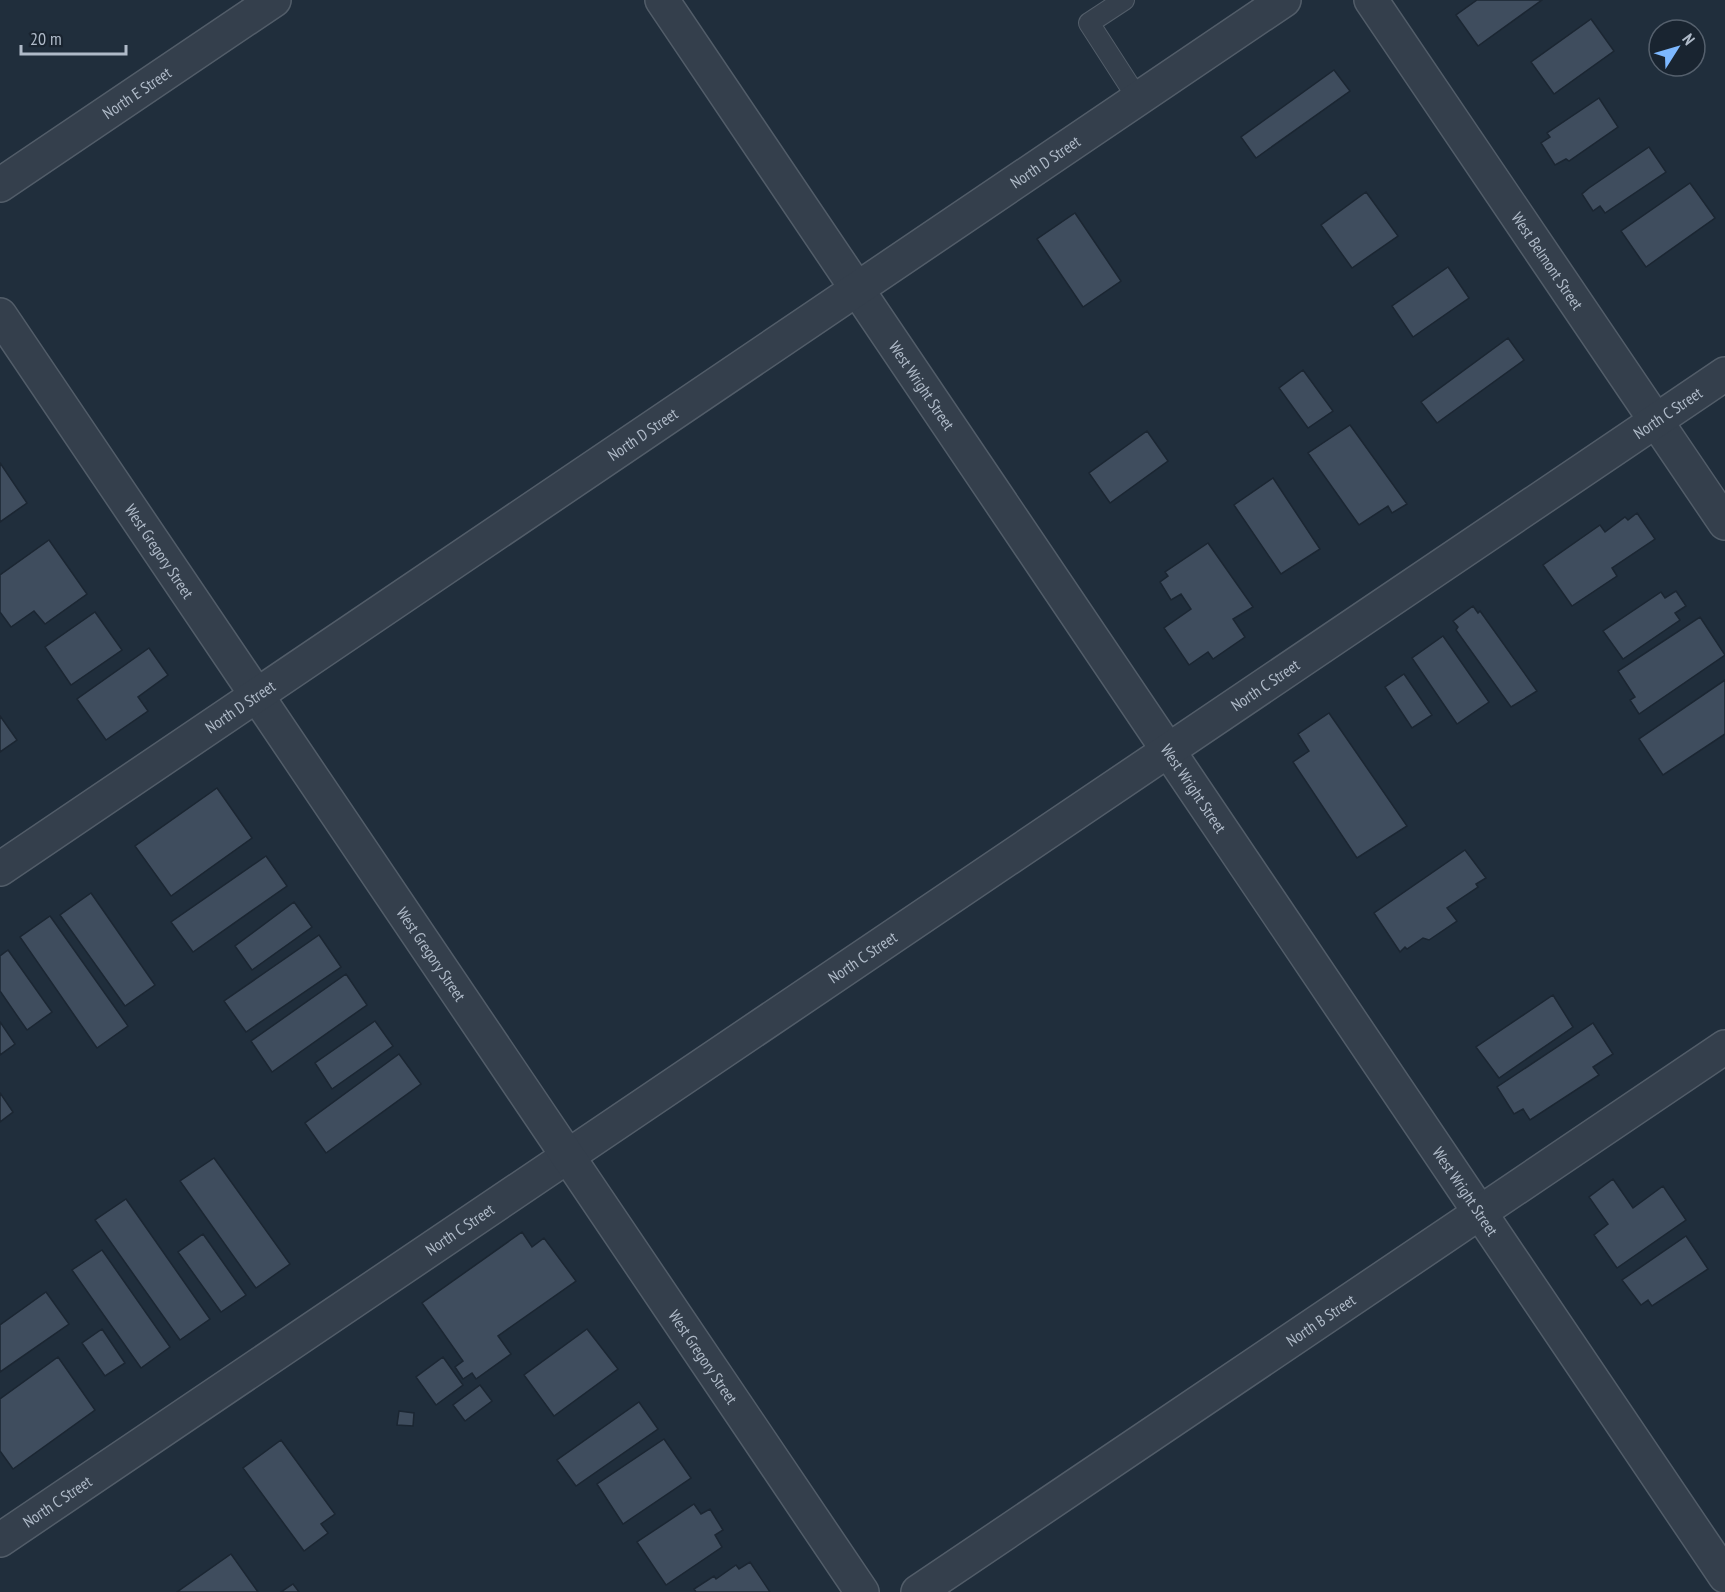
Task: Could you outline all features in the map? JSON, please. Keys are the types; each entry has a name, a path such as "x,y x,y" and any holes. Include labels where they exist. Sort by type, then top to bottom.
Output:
{"street":[{"name":"North E Street","path":"0,185 274,0"},
{"name":"West Wright Street","path":"662,0 1725,1576"},
{"name":"North D Street","path":"0,869 1284,0"},
{"name":"West Belmont Street","path":"1371,0 1725,523"},
{"name":"West Gregory Street","path":"0,315 862,1592"},
{"name":"North C Street","path":"0,1540 1725,374"},
{"name":"North B Street","path":"918,1592 1725,1047"}],"lane":[{"path":"1124,0 1089,23 1138,99"}],"building":[{"path":"1477,0 1542,0 1478,46 1456,15"},
{"path":"1591,19 1614,51 1554,94 1531,62"},
{"path":"1334,70 1350,91 1256,158 1241,137"},
{"path":"1599,98 1618,127 1569,161 1566,159 1555,165 1541,143 1550,137 1547,133"},
{"path":"1649,147 1666,172 1605,213 1600,206 1593,211 1582,194"},
{"path":"1690,183 1715,218 1646,267 1621,231"},
{"path":"1366,192 1398,236 1352,268 1321,225"},
{"path":"1075,213 1121,281 1083,307 1037,239"},
{"path":"1448,267 1469,298 1413,337 1392,306"},
{"path":"1508,338 1524,360 1437,423 1421,402"},
{"path":"1303,370 1333,411 1308,428 1279,388"},
{"path":"1350,425 1407,504 1392,513 1388,506 1359,525 1308,453"},
{"path":"1147,431 1168,461 1110,503 1089,473"},
{"path":"0,463 27,503 0,522"},
{"path":"1273,478 1320,549 1281,574 1234,505"},
{"path":"1637,513 1655,539 1612,568 1617,576 1572,606 1543,565 1600,525 1605,532 1625,517 1628,520"},
{"path":"49,540 87,594 45,624 34,611 11,627 0,612 0,575"},
{"path":"1208,543 1253,607 1233,619 1245,637 1213,659 1208,652 1189,665 1164,628 1191,609 1181,594 1171,600 1160,582 1168,576 1165,572"},
{"path":"1676,591 1686,606 1675,613 1680,620 1623,659 1603,631 1661,592 1665,598"},
{"path":"1473,606 1478,613 1480,611 1537,691 1511,707 1456,630 1458,627 1453,621"},
{"path":"95,612 122,650 71,685 45,647"},
{"path":"1700,617 1725,655 1639,714 1630,700 1635,697 1618,671"},
{"path":"1443,636 1489,702 1457,724 1412,658"},
{"path":"149,648 168,675 138,697 148,711 106,740 77,699"},
{"path":"1404,674 1432,715 1412,728 1385,687"},
{"path":"1725,680 1725,734 1663,775 1639,739"},
{"path":"1329,713 1407,826 1357,858 1293,762 1309,751 1298,734"},
{"path":"0,716 17,740 0,752"},
{"path":"217,788 252,838 171,896 135,846"},
{"path":"1465,850 1486,878 1476,884 1478,887 1447,908 1457,921 1429,940 1423,938 1400,952 1374,913"},
{"path":"266,856 287,886 193,952 171,922"},
{"path":"91,893 155,985 125,1006 60,915"},
{"path":"294,902 312,927 252,970 235,946"},
{"path":"50,916 128,1026 97,1048 20,937"},
{"path":"319,935 341,967 246,1032 224,1001"},
{"path":"8,950 52,1012 27,1030 0,991 0,956"},
{"path":"346,974 367,1005 272,1072 251,1041"},
{"path":"1553,995 1573,1027 1499,1078 1476,1047"},
{"path":"375,1021 393,1046 332,1089 315,1063"},
{"path":"0,1022 15,1044 0,1055"},
{"path":"1593,1023 1613,1054 1593,1067 1599,1075 1530,1120 1523,1109 1514,1114 1497,1087"},
{"path":"399,1054 421,1084 326,1153 305,1123"},
{"path":"0,1093 13,1112 0,1122"},
{"path":"214,1158 290,1264 256,1288 180,1181"},
{"path":"1613,1179 1633,1208 1663,1186 1686,1220 1617,1268 1594,1235 1608,1224 1589,1197"},
{"path":"126,1199 210,1319 180,1340 95,1220"},
{"path":"522,1232 532,1247 544,1238 576,1281 498,1336 511,1354 476,1379 472,1373 463,1379 455,1367 463,1361 422,1303"},
{"path":"203,1234 246,1295 221,1312 178,1252"},
{"path":"1686,1236 1708,1269 1652,1306 1648,1300 1641,1305 1622,1280"},
{"path":"102,1250 170,1347 141,1368 72,1270"},
{"path":"46,1292 69,1324 0,1372 0,1325"},
{"path":"102,1329 125,1363 105,1376 82,1343"},
{"path":"587,1329 618,1369 554,1416 524,1375"},
{"path":"58,1357 95,1410 13,1469 0,1451 0,1399"},
{"path":"443,1357 463,1385 436,1405 416,1377"},
{"path":"480,1385 492,1401 465,1421 453,1405"},
{"path":"639,1402 658,1429 576,1486 557,1460"},
{"path":"399,1411 414,1413 413,1426 397,1425"},
{"path":"664,1439 691,1478 623,1524 597,1484"},
{"path":"281,1440 335,1514 321,1524 328,1533 304,1551 243,1468"},
{"path":"694,1504 701,1514 710,1509 723,1530 715,1535 722,1547 666,1585 637,1542"},
{"path":"231,1554 258,1592 177,1592"},
{"path":"750,1562 770,1592 696,1592 694,1589 714,1576 716,1579 736,1565 739,1569"},
{"path":"293,1584 299,1592 281,1592"}]}
